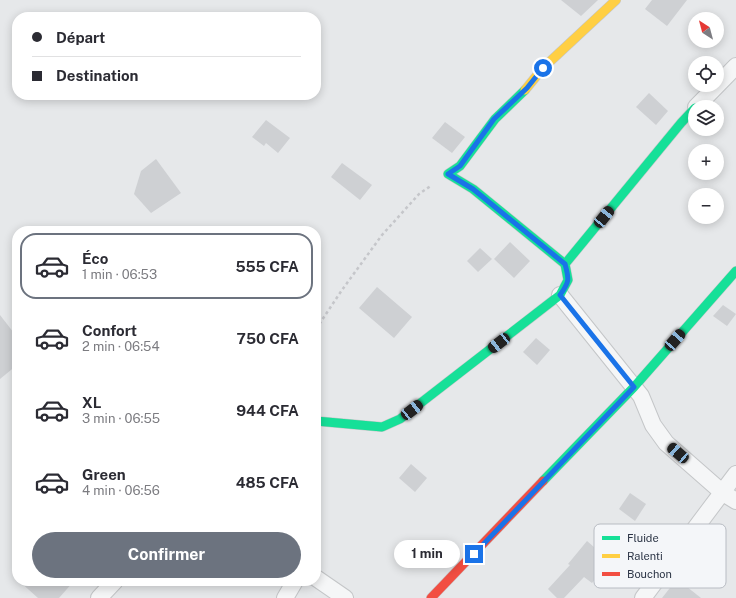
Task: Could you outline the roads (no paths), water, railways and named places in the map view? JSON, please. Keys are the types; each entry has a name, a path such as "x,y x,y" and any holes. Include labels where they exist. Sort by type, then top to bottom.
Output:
{"street":[{"path":"321,421 382,427 400,420 560,295 566,286 569,277 565,264 473,189 448,174 460,166 494,119 527,88 543,68 616,0"},
{"path":"704,100 736,66"},
{"path":"565,264 688,116"},
{"path":"431,598 634,387 736,271"},
{"path":"560,295 641,396 653,425 666,443 730,497"},
{"path":"707,524 730,497 736,474"},
{"path":"321,581 345,598"},
{"path":"99,598 110,586"},
{"path":"285,598 292,586"},
{"path":"643,598 652,588"}]}
